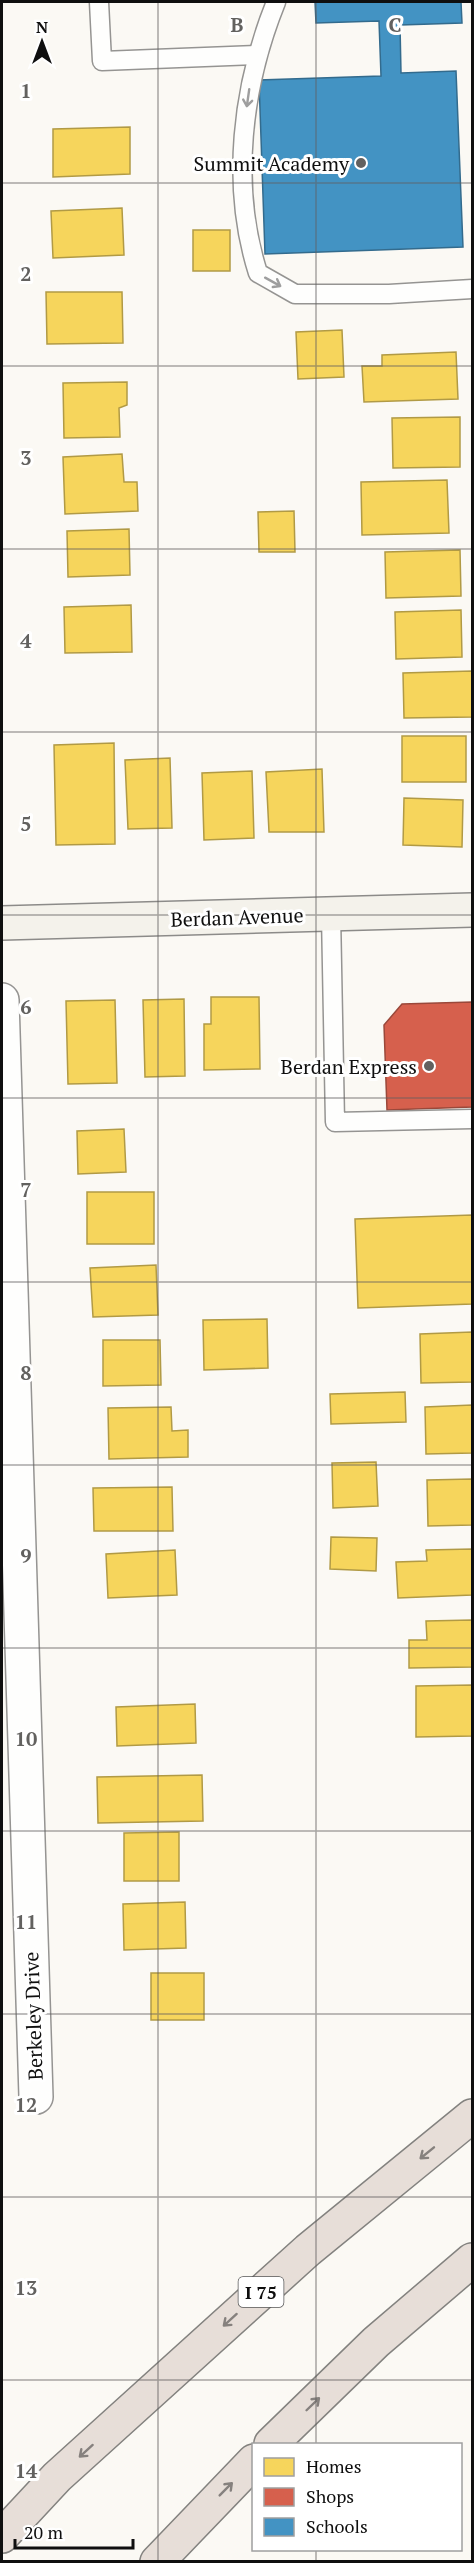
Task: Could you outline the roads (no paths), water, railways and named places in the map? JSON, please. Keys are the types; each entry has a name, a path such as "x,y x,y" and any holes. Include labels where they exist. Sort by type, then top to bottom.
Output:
{"highway":[{"name":"I 75","path":"2,2536 57,2477 308,2250 472,2116"},
{"path":"273,2443 376,2342 472,2260"},
{"path":"156,2562 252,2463"},
{"path":"2,2516 57,2477"},
{"path":"164,2562 186,2530"}],"main road":[{"name":"Berdan Avenue","path":"2,923 472,910"}],"street":[{"name":"Berkeley Drive","path":"2,1000 36,2097"}],"lane":[{"path":"99,2 102,61 257,56"},
{"path":"276,2 261,40 248,97 242,195 248,242 258,273 295,294 388,294 472,289"},
{"path":"331,914 334,1122 472,1119"}],"place":[{"name":"Summit Academy","path":"361,163"},
{"name":"Berdan Express","path":"429,1066"}]}
